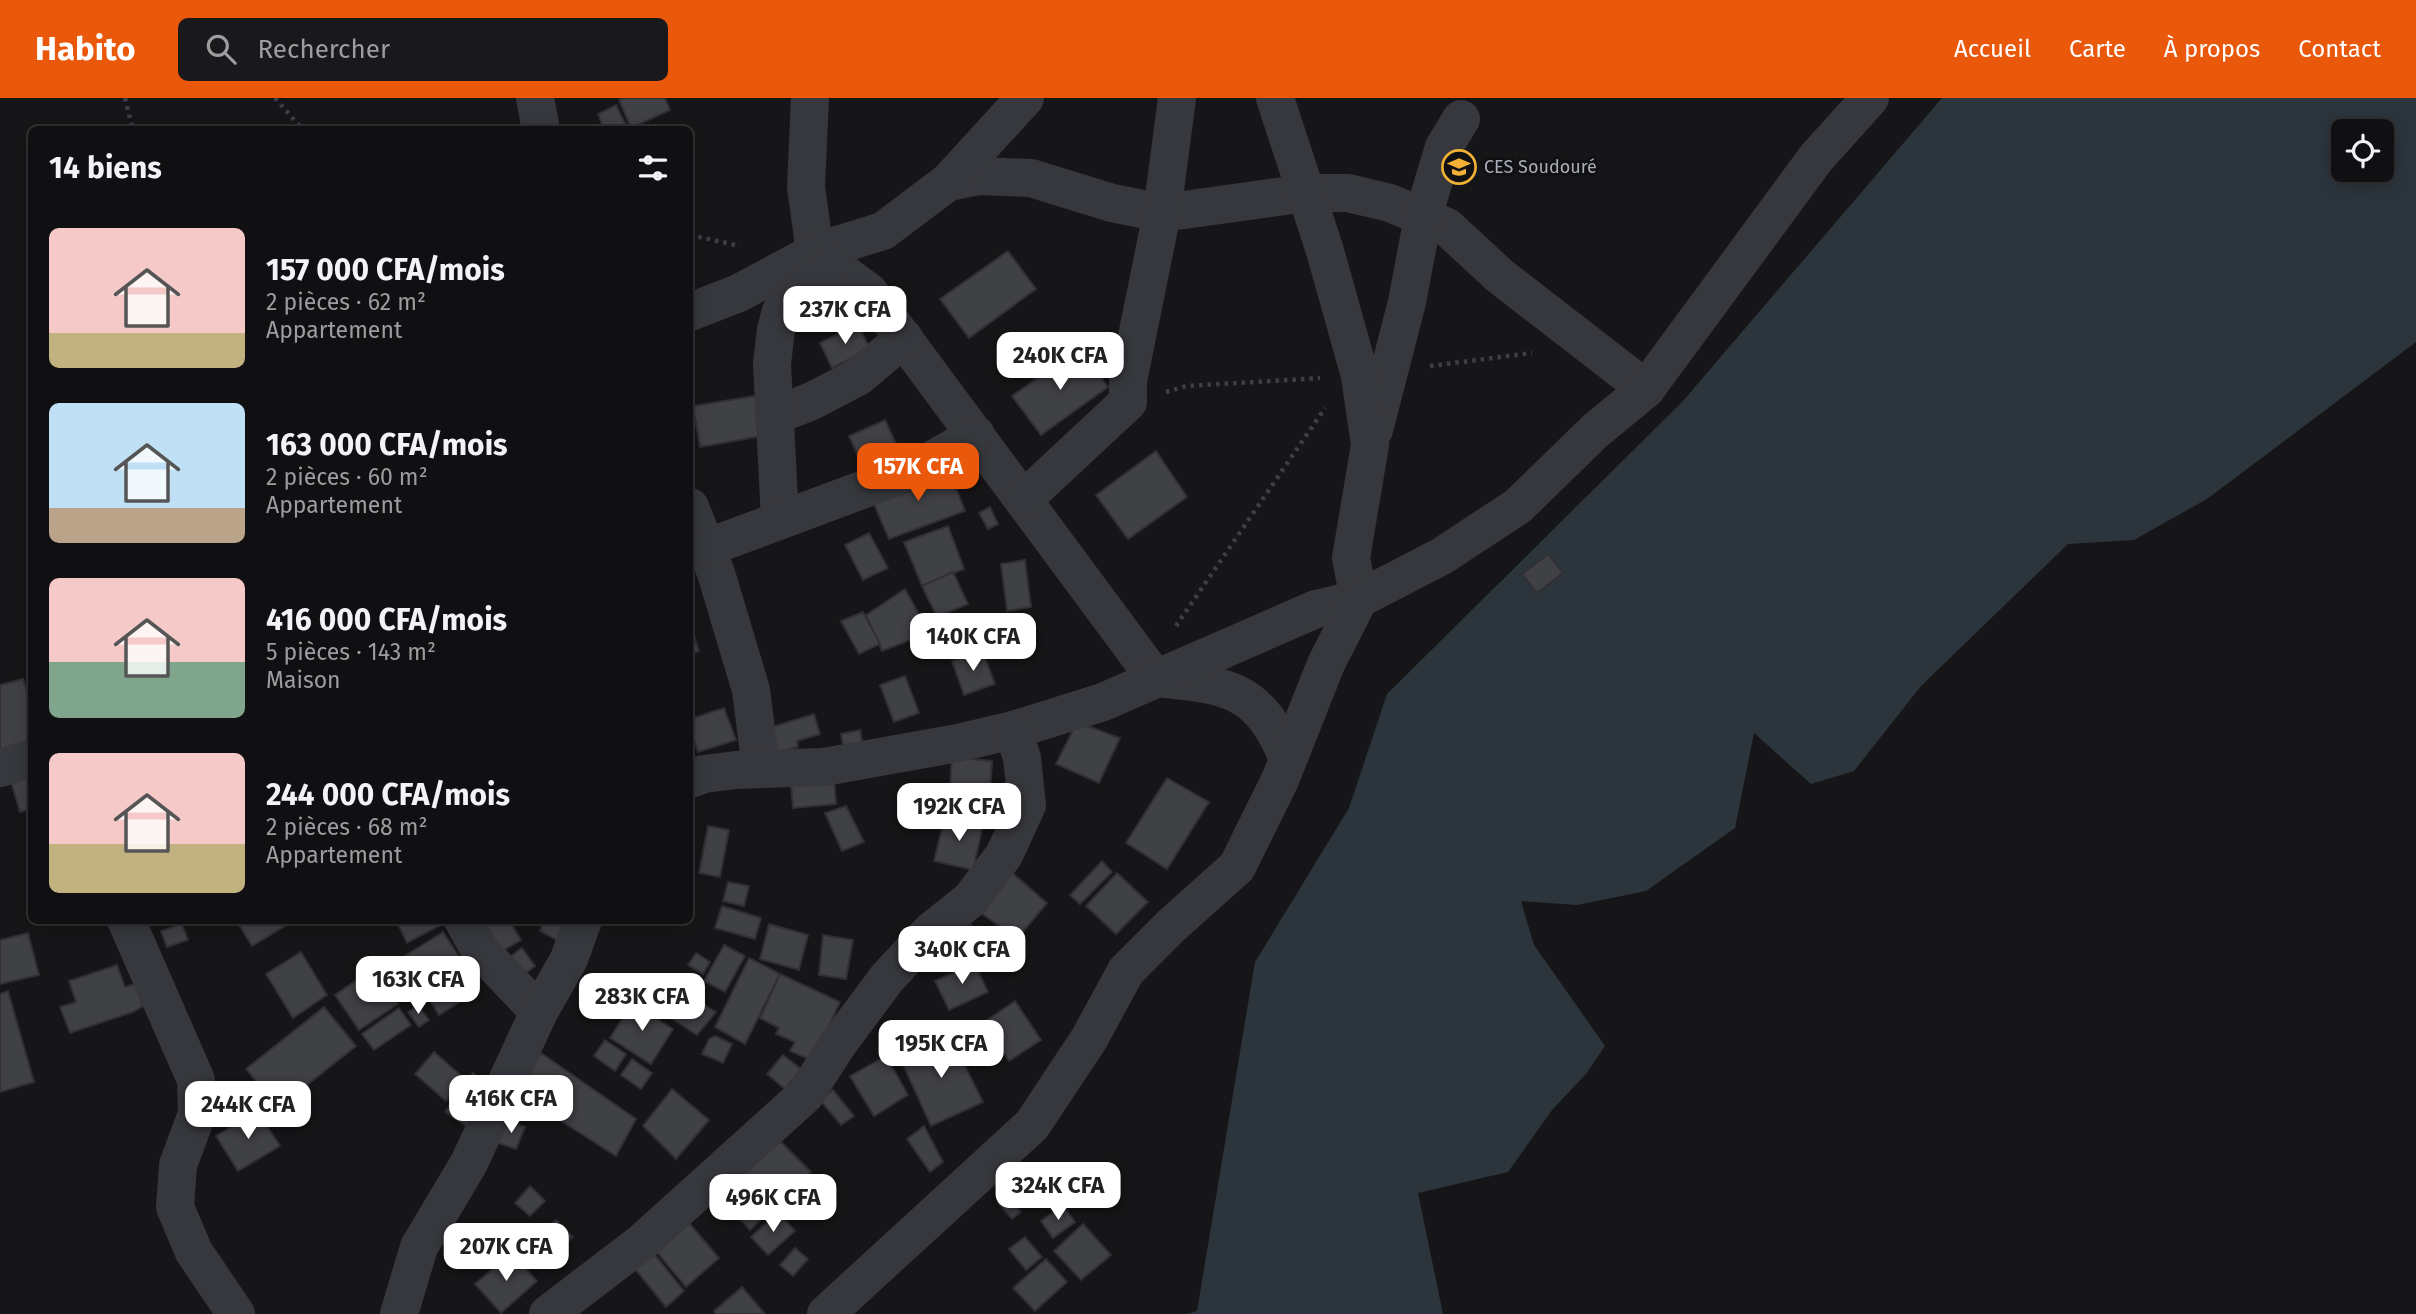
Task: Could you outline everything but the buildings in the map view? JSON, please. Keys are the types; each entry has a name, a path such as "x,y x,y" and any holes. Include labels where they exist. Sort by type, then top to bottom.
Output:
{"street":[{"path":"535,98 540,126"},
{"path":"810,98 806,187 822,258 869,292 1155,678 1225,688 1253,704 1269,720 1288,759"},
{"path":"693,311 883,231 948,182 1025,98"},
{"path":"1024,499 1128,402 1128,381 1162,213 1177,98"},
{"path":"1275,98 1325,251 1360,376 1370,445"},
{"path":"693,778 704,774 761,769 824,767 958,743 1013,730 1104,702 1316,609 1359,599 1442,556 1518,506 1595,431 1646,389 1816,158 1870,98"},
{"path":"826,1314 1032,1125 1089,1039 1126,971 1172,925 1237,867 1288,759 1326,664 1359,599 1351,558 1370,445 1407,302 1423,217 1444,147 1461,119"},
{"path":"948,182 978,176 1031,178 1112,203 1162,213 1306,193 1348,193 1390,202 1447,228 1500,276 1646,389"},
{"path":"780,520 772,364 776,329 781,311 822,258"},
{"path":"774,416 812,401 858,377 904,338"},
{"path":"704,568 780,520 910,472 976,435"},
{"path":"693,520 704,568 751,690 761,769"},
{"path":"548,1314 641,1243 805,1095 838,1044 887,978 931,931 971,899 1004,856 1027,805 1022,758 1013,730"},
{"path":"0,768 28,759"},
{"path":"128,924 196,1080 197,1114 178,1165 175,1207 194,1252 236,1314"},
{"path":"465,924 480,949 539,1012"},
{"path":"398,1314 419,1247 469,1163 539,1012 569,959 582,924"}],"path":[{"path":"125,98 133,126"},
{"path":"275,98 300,126"},
{"path":"1155,678 1164,643 1333,396 1360,376"}],"shaded area":[{"path":"1942,98 2416,98 2416,342 2207,499 2134,540 2068,544 1921,686 1854,771 1811,784 1754,733 1735,828 1646,891 1577,905 1521,901 1534,945 1605,1046 1586,1074 1552,1110 1508,1172 1418,1193 1443,1314 1187,1314 1197,1311 1255,962 1349,808 1387,694 1683,401"}],"place":[{"name":"CES Soudouré","path":"1459,167"}]}
